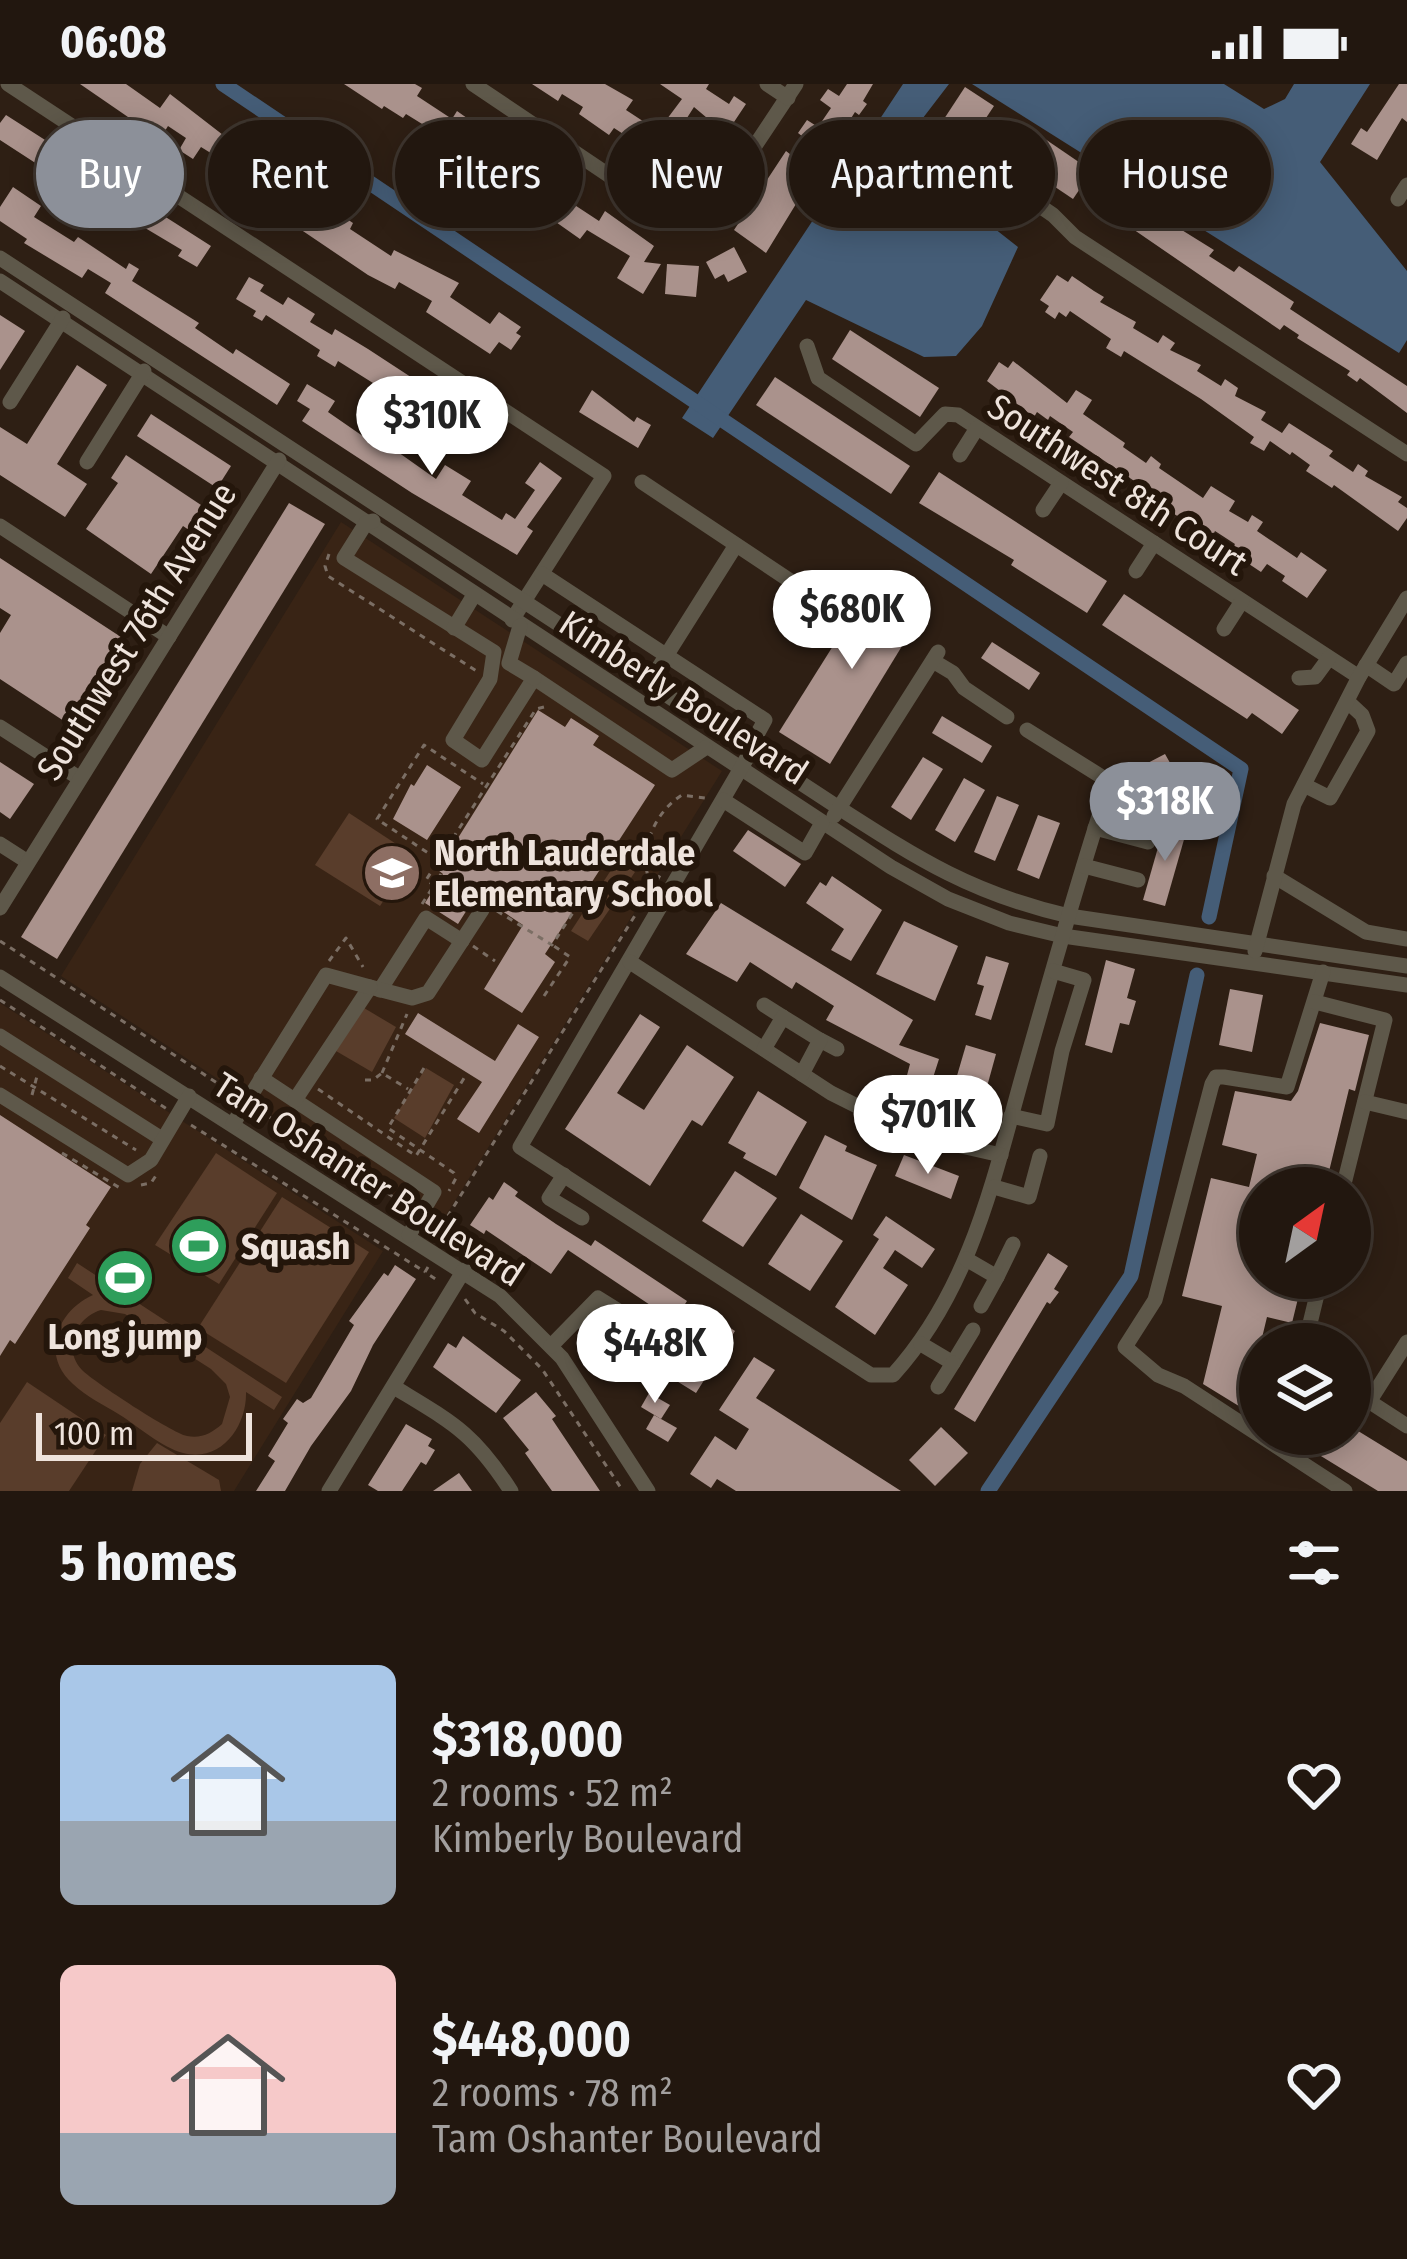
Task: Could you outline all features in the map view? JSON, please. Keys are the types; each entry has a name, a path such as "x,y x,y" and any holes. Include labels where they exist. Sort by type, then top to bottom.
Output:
{"street":[{"path":"8,84 604,476 525,601 509,663"},
{"path":"473,84 659,209 690,221 713,208 792,91 767,84"},
{"path":"1055,216 1075,237 1407,454"},
{"name":"Kimberly Boulevard","path":"0,258 839,808 965,885 1069,916 1406,965"},
{"name":"Kimberly Boulevard","path":"0,281 740,771 948,899 1009,923 1063,936 1407,985"},
{"path":"10,402 71,305"},
{"name":"Southwest 8th Court","path":"807,346 818,378 916,445 945,414 958,415 1329,658 1362,671"},
{"path":"87,462 152,358"},
{"path":"960,455 977,428"},
{"name":"Southwest 76th Avenue","path":"0,908 287,448"},
{"path":"642,482 822,602"},
{"path":"1043,510 1061,483"},
{"path":"466,564 448,560 389,523 366,524 344,558 672,770 705,748"},
{"path":"0,526 169,637"},
{"path":"1136,571 1154,543"},
{"path":"649,683 736,545"},
{"path":"542,574 765,720 740,771 715,799 630,962 520,1147 871,1375 893,1375 921,1343 966,1259 994,1187 1111,782 1027,730"},
{"path":"454,628 474,595"},
{"path":"1253,963 1294,804 1362,671 1407,598"},
{"path":"1224,629 1242,601"},
{"path":"494,652 490,679 452,740 482,760 534,678"},
{"path":"715,799 805,853 936,656 1007,717"},
{"path":"1299,678 1315,677 1329,658"},
{"path":"1362,671 1394,684 1407,663"},
{"path":"1304,785 1330,798 1363,745 1368,730 1362,715 1347,701"},
{"path":"0,728 79,778"},
{"path":"1095,828 1148,842"},
{"path":"0,844 28,862"},
{"path":"1084,866 1138,880"},
{"path":"1274,876 1366,932 1407,943 1406,965"},
{"path":"233,1124 326,975 412,998 428,993 489,910"},
{"path":"295,1100 426,918 462,941"},
{"path":"630,962 802,1074 917,1136 1001,1155"},
{"path":"1012,1115 1047,1124 1062,1051 1084,980 1053,971"},
{"path":"1323,972 1287,1087 1224,1077 1216,1077 1212,1084 1155,1300 1125,1347 1157,1375 1184,1386 1345,1491"},
{"name":"Tam Oshanter Boulevard","path":"0,977 500,1296 551,1346 648,1491"},
{"path":"1315,1003 1385,1020 1348,1167"},
{"path":"764,1005 837,1049"},
{"path":"764,1049 783,1017"},
{"path":"0,1036 163,1139"},
{"path":"802,1074 820,1040"},
{"path":"1033,1042 1062,1051"},
{"path":"261,1078 433,1192 409,1235"},
{"path":"0,1095 128,1175 151,1160 189,1096"},
{"path":"1365,1102 1407,1112"},
{"path":"994,1187 1029,1197 1040,1156"},
{"path":"564,1175 549,1198 582,1218"},
{"path":"981,1306 1013,1244"},
{"path":"966,1259 997,1277"},
{"path":"329,1491 464,1270"},
{"path":"551,1346 598,1298 675,1346 694,1316"},
{"path":"938,1387 973,1330"},
{"path":"1371,1399 1407,1342"},
{"path":"921,1343 952,1363"},
{"path":"394,1387 464,1430 486,1452 511,1491"},
{"path":"1371,1403 1407,1426"}],"path":[{"path":"334,546 326,566 328,576 490,679"},
{"path":"434,885 427,880 486,786 536,709 549,707"},
{"path":"439,860 377,819 413,762 424,746 486,786"},
{"path":"652,887 645,871 646,850 665,809 682,795 715,799"},
{"path":"425,1272 450,1233 441,1227 676,848 664,840"},
{"path":"426,918 418,910 441,874"},
{"path":"552,945 576,908"},
{"path":"489,910 570,957 544,996"},
{"path":"0,941 421,1215"},
{"path":"400,1010 410,1011"},
{"path":"22,1109 36,1090 38,1060"},
{"path":"0,1066 136,1150"},
{"path":"424,1067 388,1128 454,1173 443,1200"},
{"path":"365,1080 382,1073 410,1090"},
{"path":"316,1082 325,1096 416,1156 466,1075"},
{"path":"190,1124 452,1290 530,1355 570,1407 623,1491"}],"shaded area":[{"name":"North Lauderdale Elementary School","path":"341,522 722,771 440,1225 61,976"},
{"path":"349,813 413,855 380,906 315,865"},
{"path":"617,861 635,872 588,941 571,931"},
{"path":"0,1003 383,1251 234,1491 0,1491"},
{"path":"364,1008 396,1027 372,1072 336,1051"},
{"path":"426,1068 454,1085 425,1138 394,1118"},
{"path":"216,1153 277,1193 219,1284 155,1245"},
{"path":"282,1197 369,1252 286,1383 198,1328"},
{"path":"77,1263 282,1397 274,1410 246,1392 237,1428 230,1439 209,1452 183,1453 167,1446 84,1393 63,1373 57,1360 57,1335 70,1312 93,1295 68,1278","holes":["101,1310 125,1314 211,1369 226,1384 230,1397 222,1424 202,1436 179,1433 82,1370 72,1344 78,1327"]},
{"path":"27,1382 106,1435 69,1491 0,1491 0,1423"},
{"path":"157,1443 219,1480 221,1491 132,1491 140,1464"}],"water":[{"path":"903,84 949,84 921,120 879,120"},
{"path":"972,84 1224,84 1264,109 1285,99 1294,84 1370,84 1320,162 1407,271 1407,340 1399,353 1201,228 1271,228 1271,120 1079,120 1079,151 1055,136 1055,120 1029,120"},
{"path":"808,228 994,228 1018,247 982,326 956,356 924,357 806,300 713,438 682,418"}],"building":[{"path":"80,84 126,84 160,108 170,94 208,123 208,151 201,147 193,159 184,153 184,120 132,120"},
{"path":"344,84 415,84 422,88 417,96 452,119 457,111 470,120 416,120 382,109"},
{"path":"532,84 605,84 633,100 626,110 641,120 607,120 607,134 579,114 583,107 562,94 558,101"},
{"path":"660,84 709,84 706,89 729,104 734,96 746,104 735,120 709,120 694,107 686,120 666,120 682,99"},
{"path":"847,84 873,84 859,115 855,112 850,120 823,120 831,108 820,100 828,89 839,96"},
{"path":"1399,84 1407,84 1407,122 1402,118 1377,160 1351,144 1361,128 1367,132"},
{"path":"965,87 994,106 985,120 943,120"},
{"path":"6,115 36,134 36,163 0,140 0,123"},
{"path":"1055,146 1079,162 1079,190 1073,199 1055,187"},
{"path":"786,151 789,215 766,253 734,230 765,228 765,183"},
{"path":"13,187 36,203 36,228 52,228 74,242 78,237 126,269 129,263 139,269 132,281 199,323 195,328 233,354 236,349 290,384 277,405 105,293 111,283 88,269 82,278 24,243 27,239 0,221 0,207"},
{"path":"583,210 599,221 605,211 607,228 629,228 654,246 644,262 661,264 643,294 617,278 630,256 587,230 580,239 564,228 583,228"},
{"path":"145,228 183,228 211,246 197,267 178,256 182,250"},
{"path":"298,228 350,228 391,256 394,250 459,283 450,297 490,324 499,312 521,327 516,333 521,336 511,350 499,342 490,354 426,312 432,301 399,282 395,289"},
{"path":"1131,228 1179,228 1214,250 1209,256 1234,272 1239,266 1294,302 1290,309 1407,386 1407,413 1360,378 1357,382 1347,375 1350,371 1284,325 1280,330"},
{"path":"734,247 747,272 728,282 724,274 715,279 706,262"},
{"path":"667,264 699,266 696,297 665,294"},
{"path":"1057,275 1068,282 1072,276 1104,297 1100,302 1136,322 1133,328 1158,343 1163,335 1175,343 1170,350 1201,365 1197,371 1221,386 1225,379 1238,388 1235,396 1266,412 1261,420 1282,433 1289,423 1333,451 1329,456 1353,472 1358,464 1368,471 1365,476 1402,497 1398,502 1407,508 1407,518 1398,531 1306,471 1310,465 1292,452 1270,441 1264,451 1250,443 1254,437 1201,399 1124,351 1121,357 1106,348 1111,339 1070,311 1066,317 1059,312 1055,319 1045,312 1049,306 1040,300"},
{"path":"249,277 264,285 260,291 283,305 288,297 315,314 310,322 332,335 335,329 495,432 481,451 338,361 335,367 317,356 320,350 266,315 262,321 253,316 256,311 236,299"},
{"path":"0,315 25,331 0,370"},
{"path":"850,330 939,388 920,417 832,359"},
{"path":"1013,361 1067,403 1076,390 1092,400 1083,414 1125,443 1123,447 1146,463 1151,456 1161,464 1159,468 1203,498 1211,486 1235,501 1229,511 1248,522 1252,515 1263,522 1257,531 1297,558 1301,552 1327,570 1307,598 1267,564 1261,572 1246,562 1249,559 1232,549 1235,544 1215,531 1212,537 1161,506 1164,501 1069,437 1073,432 1050,416 1048,420 1037,412 1034,417 987,381 999,362 1008,368"},
{"path":"77,365 107,385 57,464 87,484 65,517 0,475 0,427 27,444"},
{"path":"775,377 910,466 891,494 756,405"},
{"path":"307,384 335,401 328,412 367,439 371,433 436,479 445,465 471,481 462,495 502,520 506,513 515,519 535,490 525,483 540,462 562,478 527,527 533,531 517,555 302,421 310,409 297,401"},
{"path":"592,390 634,422 637,417 651,425 638,448 579,412"},
{"path":"151,414 231,466 217,488 137,436"},
{"path":"126,455 204,507 189,530 183,526 151,574 86,529 118,483 111,478"},
{"path":"939,472 1107,581 1087,613 1011,565 1014,560 919,503"},
{"path":"289,503 325,524 57,959 21,937"},
{"path":"0,558 124,639 67,723 0,679 0,633 11,615 0,608"},
{"path":"875,579 924,610 830,764 779,732"},
{"path":"1124,594 1299,710 1282,734 1252,713 1247,719 1102,625"},
{"path":"992,642 1040,673 1029,690 981,658"},
{"path":"538,710 565,727 571,718 599,736 593,745 655,785 545,954 555,962 522,1013 484,989 523,925 477,894 458,924 425,903 443,874 438,870"},
{"path":"942,716 992,746 982,763 932,733"},
{"path":"1165,754 1193,803 1171,814 1140,767"},
{"path":"923,757 943,769 911,820 891,807"},
{"path":"0,762 34,784 10,819 0,812"},
{"path":"427,765 461,787 427,840 393,819"},
{"path":"964,778 985,790 955,842 935,830"},
{"path":"997,796 1019,805 995,861 974,852"},
{"path":"1038,815 1060,823 1039,879 1017,870"},
{"path":"1165,823 1187,829 1165,906 1143,900"},
{"path":"748,830 801,864 785,887 733,851"},
{"path":"832,876 882,910 851,961 831,950 844,929 806,903 820,882 826,886"},
{"path":"721,903 913,1020 899,1045 939,1059 930,1087 906,1079 910,1064 826,1020 834,1006 796,982 792,989 750,962 737,982 686,954"},
{"path":"904,921 958,946 935,1001 876,974"},
{"path":"986,956 1009,963 991,1020 975,1015 984,986 977,984"},
{"path":"1106,960 1135,969 1127,998 1136,1001 1129,1025 1120,1023 1112,1053 1085,1045"},
{"path":"1230,989 1263,995 1252,1052 1219,1045"},
{"path":"418,1013 495,1061 518,1024 539,1037 479,1133 457,1119 482,1082 405,1034"},
{"path":"640,1014 660,1027 617,1093 644,1110 687,1045 734,1077 702,1126 692,1120 650,1186 565,1129"},
{"path":"1320,1023 1369,1035 1355,1091 1349,1089 1330,1167 1254,1167 1257,1154 1222,1145 1235,1091 1291,1101"},
{"path":"966,1045 996,1054 980,1112 949,1103"},
{"path":"758,1091 807,1122 776,1176 743,1158 746,1153 728,1143"},
{"path":"0,1115 111,1187 15,1344 10,1340 0,1356"},
{"path":"825,1135 847,1146 845,1151 877,1165 852,1220 799,1188"},
{"path":"904,1155 959,1176 951,1199 895,1176"},
{"path":"735,1171 777,1198 743,1247 702,1221"},
{"path":"1211,1178 1239,1185 1239,1299 1298,1299 1292,1323 1267,1317 1266,1323 1239,1323 1239,1406 1203,1384 1222,1306 1182,1296"},
{"path":"504,1182 518,1192 515,1196 556,1224 591,1246 595,1240 687,1301 674,1321 568,1250 551,1274 486,1230 484,1234 470,1225"},
{"path":"801,1214 843,1241 810,1291 768,1264"},
{"path":"886,1216 935,1249 922,1268 895,1250 883,1268 908,1285 875,1335 835,1307 879,1239 873,1235"},
{"path":"1048,1253 1068,1266 1054,1289 1059,1292 1047,1302 975,1422 954,1409"},
{"path":"395,1265 416,1279 373,1345 351,1391 285,1491 256,1491 275,1461 268,1456 288,1423 283,1419 297,1399 303,1403 311,1398 354,1325 349,1321"},
{"path":"715,1318 735,1331 696,1393 675,1380 697,1345 692,1341 698,1331 704,1335"},
{"path":"463,1336 521,1380 496,1413 433,1367 448,1343 456,1348"},
{"path":"754,1357 775,1370 756,1398 901,1491 736,1491 717,1479 711,1488 690,1474 715,1436 736,1450 749,1429 719,1410"},
{"path":"536,1392 556,1416 552,1419 600,1491 552,1491 525,1453 529,1450 503,1418"},
{"path":"649,1393 670,1405 661,1419 641,1407"},
{"path":"654,1415 677,1428 668,1442 646,1429"},
{"path":"406,1424 432,1439 428,1446 435,1450 402,1491 378,1491 368,1485"},
{"path":"941,1427 968,1453 935,1486 909,1460"},
{"path":"1371,1439 1407,1461 1407,1491 1378,1491 1319,1455 1371,1455"},
{"path":"459,1473 472,1491 433,1491"}],"waterway":[{"path":"223,84 1241,769 1209,917"},
{"path":"988,1491 1131,1276 1197,975"}],"place":[{"name":"North Lauderdale Elementary School","path":"392,873"},
{"name":"Squash","path":"199,1246"},
{"name":"Long jump","path":"125,1278"}]}
